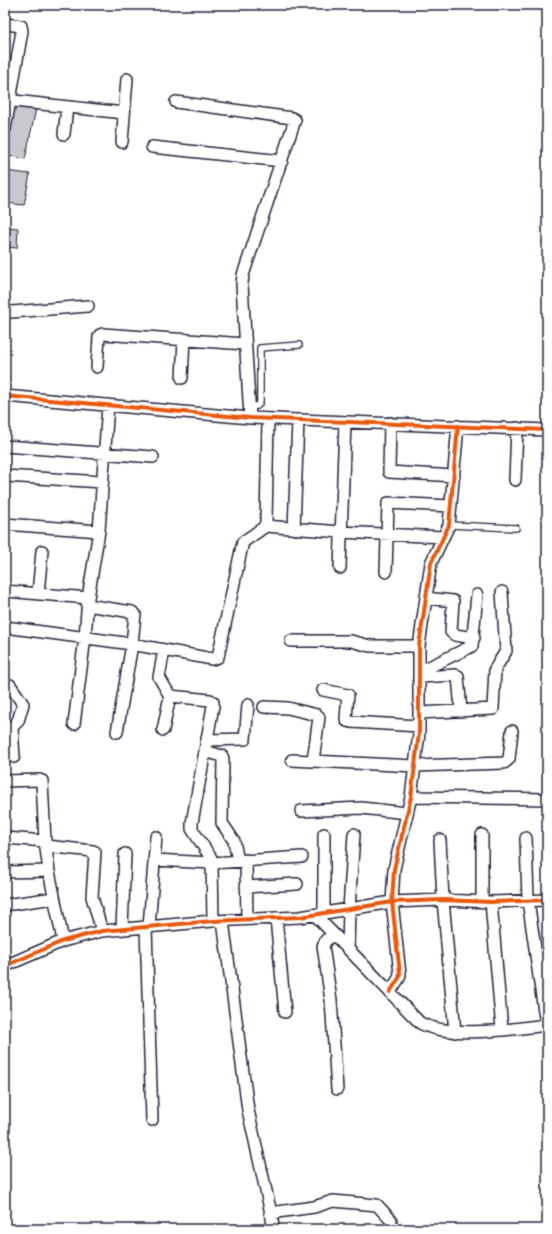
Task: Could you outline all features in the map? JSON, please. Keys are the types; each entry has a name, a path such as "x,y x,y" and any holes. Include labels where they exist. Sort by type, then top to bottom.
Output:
{"street":[{"path":"5,24 21,26 22,31 8,101 5,129"},
{"path":"122,142 127,79"},
{"path":"8,101 124,113"},
{"path":"176,102 292,118 295,120 243,275 241,293 250,413"},
{"path":"64,134 67,107"},
{"path":"152,147 282,161"},
{"path":"5,311 12,312 88,306"},
{"path":"97,367 100,335 245,344"},
{"path":"182,378 184,340"},
{"path":"5,396 108,405 250,413 268,419 547,430"},
{"path":"74,724 88,602 99,531 108,405"},
{"path":"265,526 268,419"},
{"path":"294,529 298,420"},
{"path":"340,568 344,422"},
{"path":"390,423 389,472 454,476"},
{"path":"390,992 400,974 392,902 395,864 411,797 415,766 419,726 419,646 432,559 449,524 458,426"},
{"path":"515,480 517,428"},
{"path":"5,446 153,458"},
{"path":"5,476 102,482"},
{"path":"386,572 388,503 451,506"},
{"path":"5,524 99,531"},
{"path":"5,627 132,644 212,659 218,657 243,542 265,526 341,532 444,537"},
{"path":"38,594 42,551"},
{"path":"5,591 38,594 88,602 134,613 132,644 117,732"},
{"path":"419,713 491,710 494,707 495,669 506,651 502,592"},
{"path":"419,674 472,646 478,595"},
{"path":"426,598 453,601 451,632 455,635 474,638"},
{"path":"291,641 355,641 370,646 419,646"},
{"path":"162,730 170,696 159,677 164,650"},
{"path":"419,674 458,676 461,711"},
{"path":"5,683 10,685 23,704 18,721 12,727 14,757"},
{"path":"323,690 348,696 346,718 348,721 419,726"},
{"path":"170,696 210,700 214,706 192,829 211,858 218,921 248,1110 273,1229"},
{"path":"206,745 245,739 248,706"},
{"path":"264,707 288,708 317,715 319,717 314,761"},
{"path":"292,760 415,766 504,763 509,759 512,731"},
{"path":"206,745 222,756 223,759 222,823 234,841 242,861 246,887 247,919"},
{"path":"5,781 42,781 49,871 63,941"},
{"path":"411,797 547,799"},
{"path":"301,811 361,808 407,813"},
{"path":"324,834 319,914 334,935 420,1023 426,1026 455,1032 502,1030 546,1025 528,900 526,838"},
{"path":"348,949 354,834"},
{"path":"482,835 487,901 502,1030"},
{"path":"152,1120 147,927 156,837"},
{"path":"5,838 96,852 92,897 102,931"},
{"path":"440,840 443,900 455,1032"},
{"path":"122,929 125,854"},
{"path":"154,860 212,863 302,857"},
{"path":"5,872 49,871"},
{"path":"246,887 297,884"},
{"path":"5,905 54,898"},
{"path":"5,966 63,941 102,931 319,914 392,902 443,900 547,900"},
{"path":"276,918 285,1012"},
{"path":"334,935 326,940 323,946 331,1000 337,1089"},
{"path":"270,1213 314,1207 329,1202 338,1202 377,1205 392,1220"}],"lane":[{"path":"250,413 260,402 260,348 299,345"},
{"path":"449,524 516,528"}],"building":[{"path":"13,104 36,109 25,159 5,155 5,142"},
{"path":"5,171 30,174 24,205 5,203"},
{"path":"5,227 18,228 17,248 5,247"}],"cycle path":[{"path":"5,396 250,418 547,430"},
{"path":"390,992 400,974 392,902 394,869 411,797 419,733 419,646 431,563 449,525 458,426"},
{"path":"5,966 63,941 102,931 213,921 300,917 392,902 443,900 491,902 547,900"}]}
